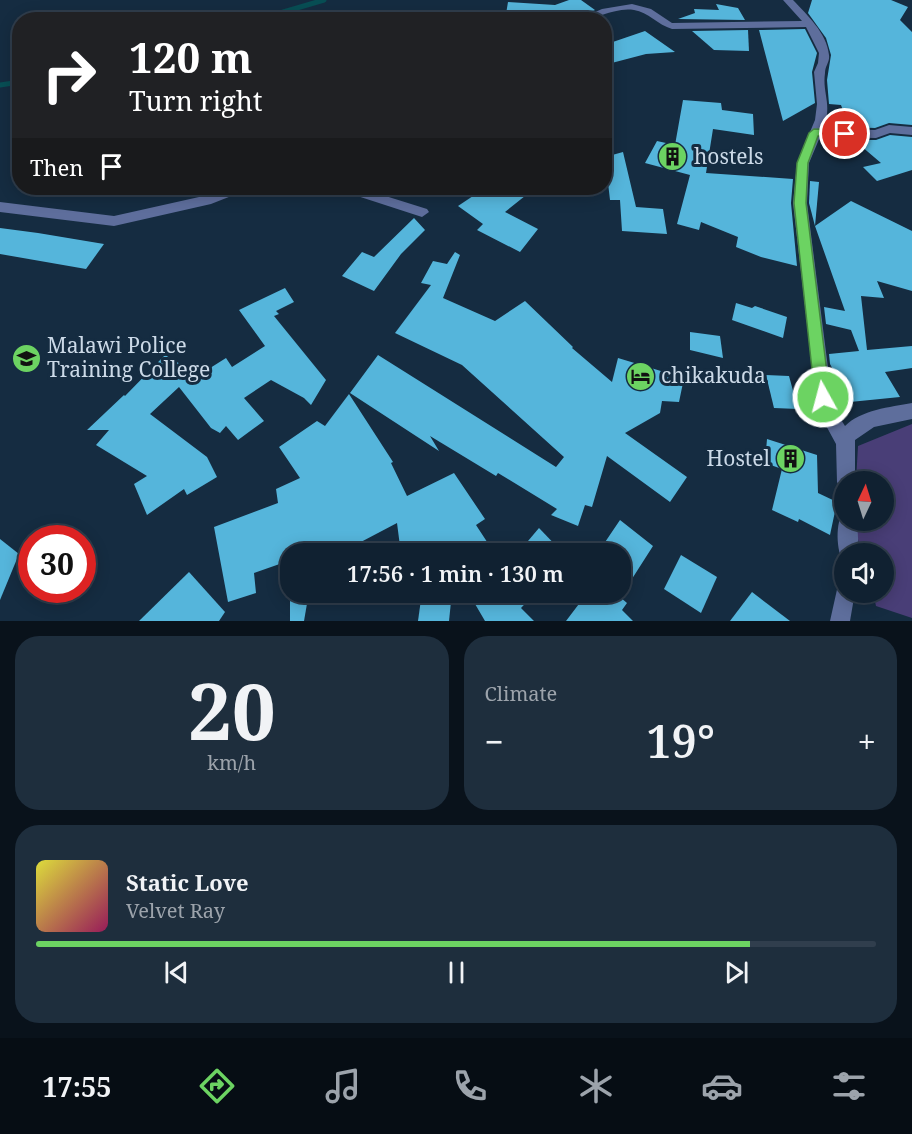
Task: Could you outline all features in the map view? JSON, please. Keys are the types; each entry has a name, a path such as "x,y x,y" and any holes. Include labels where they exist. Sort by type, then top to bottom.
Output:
{"street":[{"path":"788,0 810,24 825,55 824,66 819,72 823,104 803,163 800,203 825,409 845,442"},
{"path":"608,12 628,6 641,8 664,24 672,26 810,24"},
{"path":"817,126 876,134 889,129 912,131"},
{"path":"0,207 114,221 221,195"},
{"path":"369,195 422,212"},
{"path":"846,471 845,442 849,434 865,421 912,411"},
{"path":"840,621 843,603"}],"shaded area":[{"path":"912,424 912,618 876,606 875,603 894,603 894,543 859,543 856,531 894,531 894,471 857,471 858,446"}],"building":[{"path":"569,0 581,0 595,10 591,12 506,12 508,2 555,5"},
{"path":"812,0 891,0 908,7 900,20 912,32 912,125 889,123 875,128 849,127 841,105 829,104 827,80 831,55 826,38 808,13"},
{"path":"716,4 738,8 745,20 678,19 695,13 694,9 719,10"},
{"path":"805,29 817,53 812,72 815,103 783,121 759,30"},
{"path":"748,30 749,51 714,50 692,31"},
{"path":"645,31 675,52 646,54 612,63 612,42"},
{"path":"683,100 721,103 722,110 753,114 754,135 713,129 706,173 793,179 791,203 797,266 761,257 736,247 738,237 701,222 699,230 677,224 690,175 645,163 657,141 675,145"},
{"path":"890,135 912,137 912,170 877,181 863,167 881,163 854,140 876,140"},
{"path":"623,152 636,207 663,209 667,234 622,231 620,200 610,200 612,155"},
{"path":"810,181 819,182 815,226 809,203"},
{"path":"474,195 526,195 505,212 538,229 520,252 477,230 483,224 458,206"},
{"path":"851,201 912,231 912,291 877,281 884,298 861,296 867,350 912,346 912,368 885,372 900,397 850,402 830,364 829,354 859,351 851,330 826,324 824,307 845,311 815,226"},
{"path":"414,218 425,230 401,254 374,291 342,276 362,252 374,257"},
{"path":"0,228 104,244 86,269 0,254"},
{"path":"455,252 460,255 443,298 495,321 525,301 572,348 612,382 618,358 684,378 679,402 662,401 660,413 625,433 687,477 670,502 607,456 592,507 585,505 578,526 551,515 557,509 498,473 496,476 430,436 439,451 350,393 378,355 556,467 564,457 462,365 395,333 431,285 421,283 433,261 447,264"},
{"path":"285,288 294,302 276,311 279,314 274,316 326,380 311,405 304,398 271,380 244,398 264,421 238,440 226,426 220,433 211,428 179,387 150,414 207,457 217,477 187,495 184,489 147,515 134,484 147,476 96,445 109,430 87,430 125,396 165,355 199,375 226,358 232,367 265,346 239,310"},
{"path":"736,303 752,308 755,306 787,317 783,338 732,320"},
{"path":"690,332 720,336 723,358 690,350"},
{"path":"766,375 789,376 798,409 774,408"},
{"path":"349,394 393,462 391,463 407,496 454,473 485,519 476,525 488,543 400,543 397,523 359,543 280,543 280,564 254,573 256,593 228,602 214,527 278,503 276,489 300,478 279,447 317,421 325,426"},
{"path":"767,439 817,455 818,493 834,501 830,535 799,519 798,522 772,510 782,469 765,463"},
{"path":"620,520 653,546 631,580 631,543 604,543"},
{"path":"539,528 553,543 526,543"},
{"path":"0,539 18,553 18,556 0,600"},
{"path":"681,555 717,577 701,613 664,589"},
{"path":"189,572 225,612 219,621 139,621"},
{"path":"752,592 790,621 730,621"},
{"path":"290,603 307,603 304,621 290,621"},
{"path":"420,603 451,603 449,621 418,621"},
{"path":"474,603 526,603 521,608 534,621 485,621"},
{"path":"580,603 627,603 622,610 633,621 566,621"}],"waterway":[{"path":"283,12 324,0"},
{"path":"0,85 12,83"}],"place":[{"name":"hostels","path":"673,157"},
{"name":"Malawi Police Training College","path":"26,358"},
{"name":"chikakuda","path":"640,376"},
{"name":"Hostel","path":"791,459"}],"route":[{"path":"823,397 800,203 801,178 803,163 814,133 845,134"}]}
